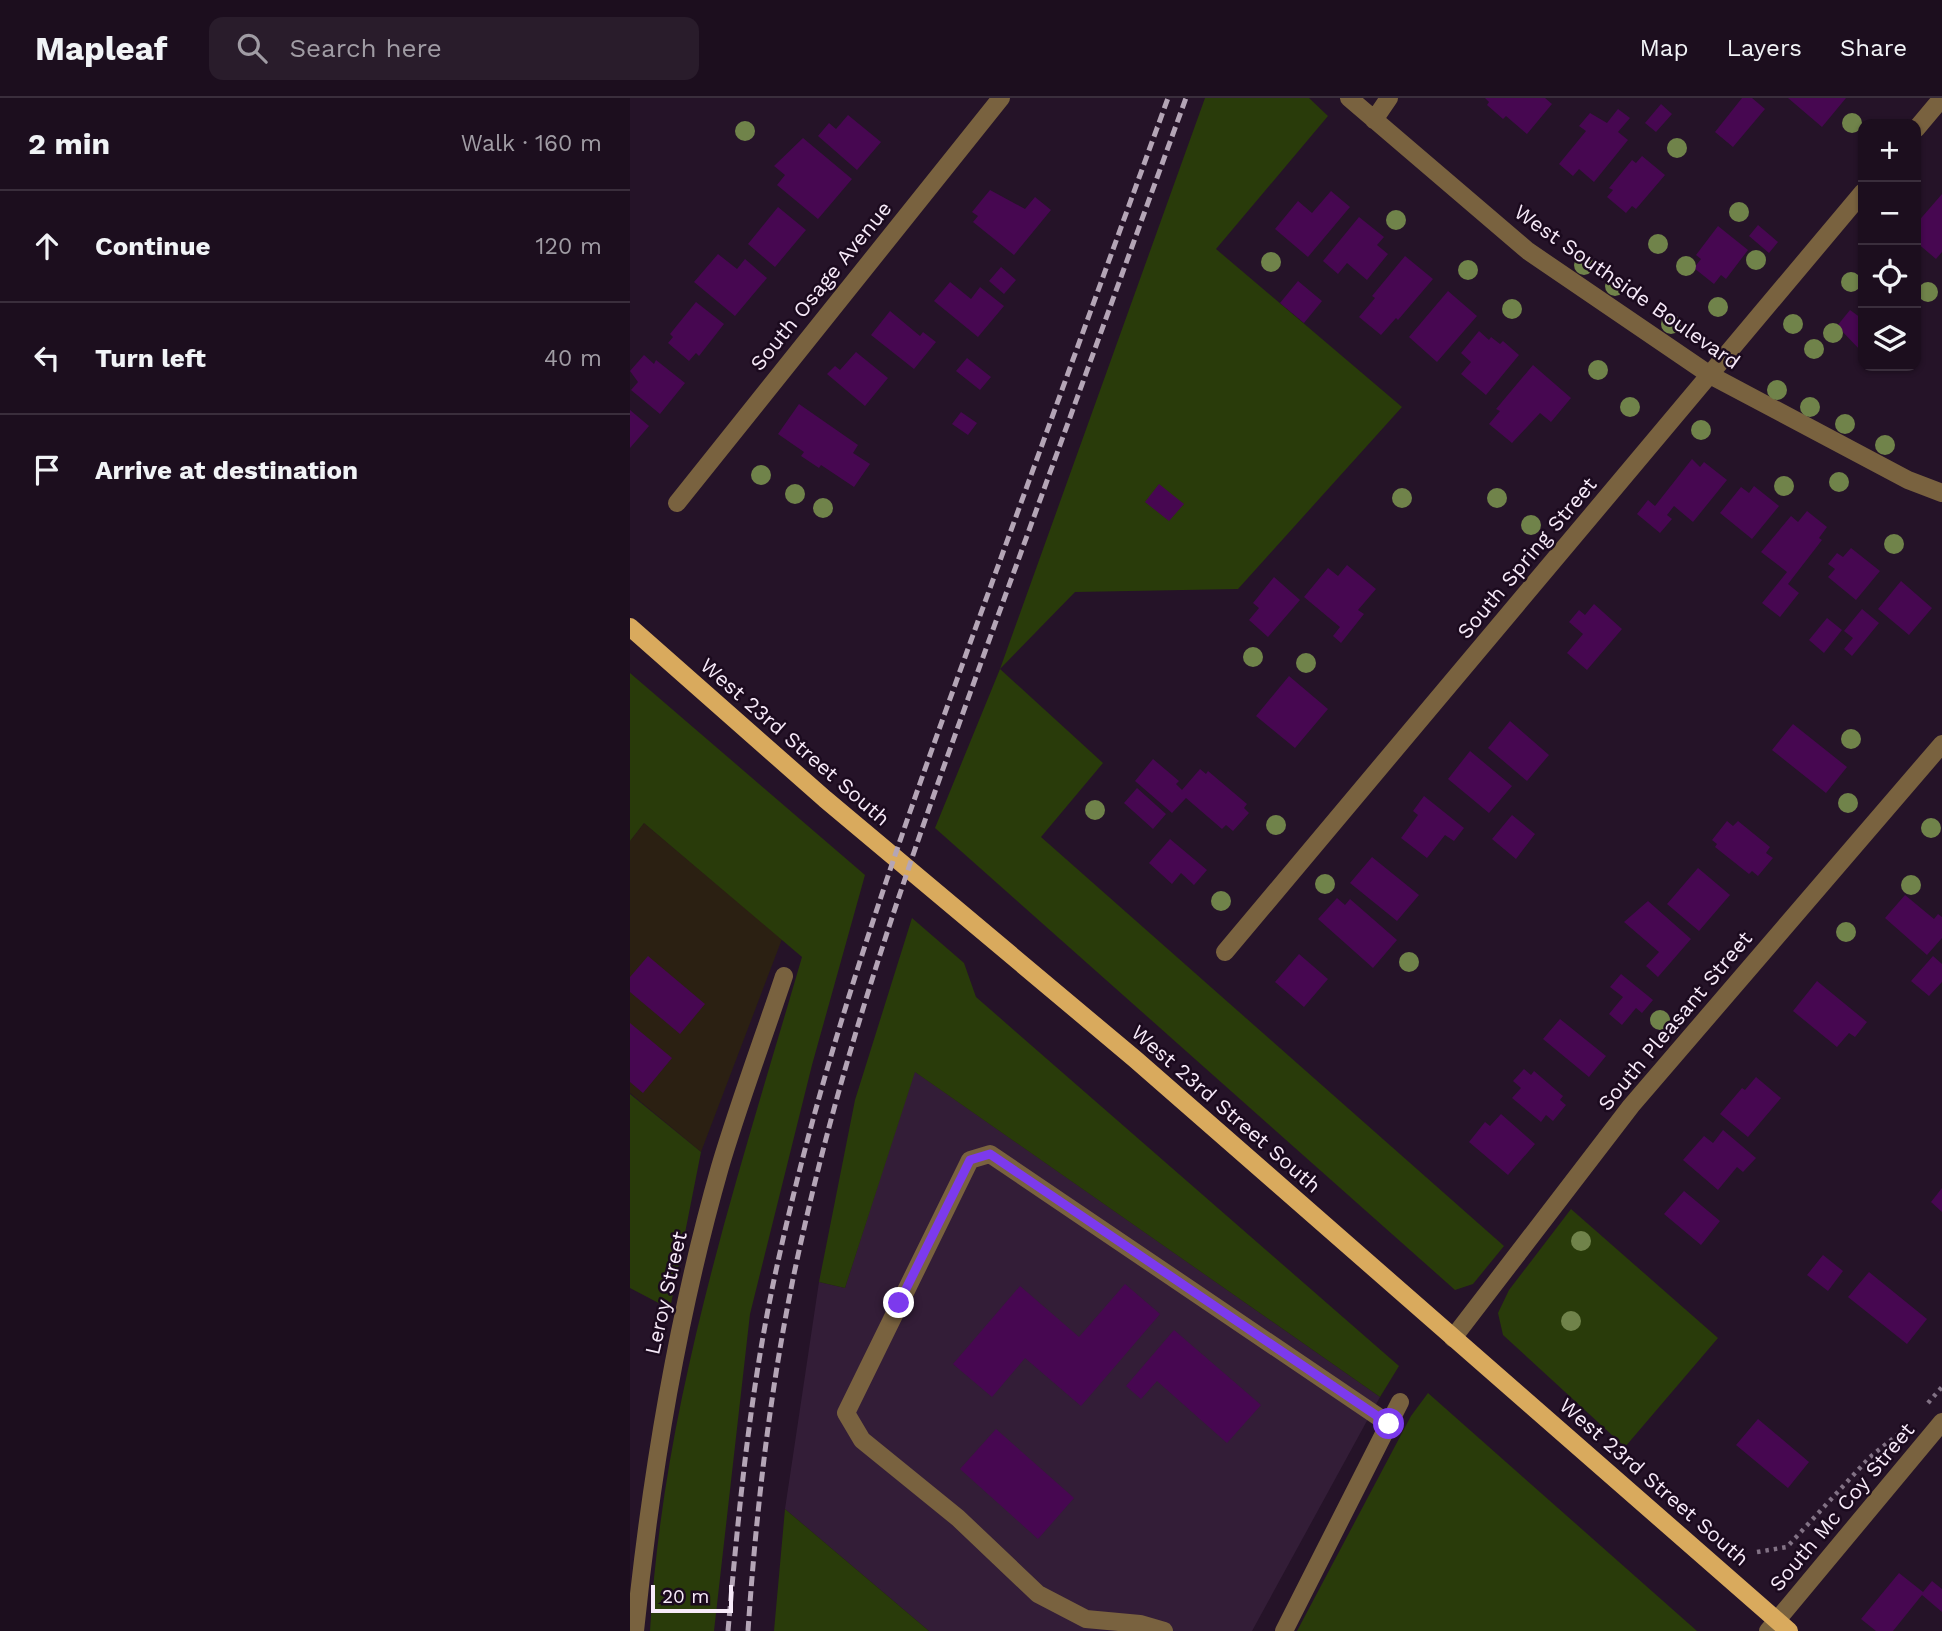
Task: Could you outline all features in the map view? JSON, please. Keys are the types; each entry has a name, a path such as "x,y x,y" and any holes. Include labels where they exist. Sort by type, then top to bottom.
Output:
{"main road":[{"name":"West 23rd Street South","path":"630,627 825,799 1135,1059 1454,1338 1778,1628"}],"street":[{"name":"South Osage Avenue","path":"677,503 1001,98"},
{"name":"West Southside Boulevard","path":"1349,98 1528,251 1710,375 1908,480 1942,493"},
{"path":"1374,120 1389,98"},
{"path":"1921,123 1942,98"},
{"name":"South Spring Street","path":"1225,952 1858,198"},
{"name":"South Pleasant Street","path":"1454,1338 1631,1106 1942,744"},
{"name":"Leroy Street","path":"635,1631 673,1361 720,1167 784,976"},
{"path":"1164,1631 1140,1624 1086,1619 1038,1594 958,1518 862,1440 846,1413 970,1160 990,1154 1389,1424"},
{"path":"1284,1631 1400,1402"},
{"name":"South Mc Coy Street","path":"1778,1628 1942,1422"}],"path":[{"path":"1921,1413 1942,1387"},
{"path":"1757,1552 1787,1546 1870,1457 1913,1422"}],"shaded area":[{"path":"644,823 782,939 701,1152 630,1093 630,841"},
{"path":"914,1071 1380,1397 1252,1631 929,1631 785,1509 819,1282 845,1288"}],"green space":[{"path":"1205,98 1309,98 1328,116 1216,249 1402,407 1238,589 1075,592 1000,669"},
{"path":"1000,669 1103,763 1041,837 1504,1246 1473,1284 1455,1290 935,828"},
{"path":"630,673 865,875 812,1065 750,1314 714,1631 650,1631 658,1545 670,1459 707,1290 802,957 644,823 630,841"},
{"path":"912,918 964,963 976,997 1399,1366 1380,1397 915,1072 845,1288 819,1282 855,1100"},
{"path":"630,1094 701,1152 670,1309 630,1288"},
{"path":"1571,1209 1718,1338 1625,1447 1503,1335 1498,1313 1509,1290"},
{"path":"1428,1393 1697,1631 1297,1631 1411,1416"},
{"path":"785,1509 929,1631 774,1631"}],"building":[{"path":"1485,98 1545,98 1552,104 1527,134 1506,116 1503,119 1487,105 1489,102"},
{"path":"1742,98 1752,98 1765,109 1733,147 1715,132"},
{"path":"1788,98 1846,98 1822,127"},
{"path":"1661,104 1672,114 1656,132 1645,123"},
{"path":"1618,109 1630,118 1618,132 1628,140 1594,182 1579,169 1573,176 1559,164 1586,131 1579,126 1590,113 1607,123"},
{"path":"848,115 881,142 857,170 818,136 829,123 836,129"},
{"path":"803,138 852,179 818,219 777,185 785,175 774,166"},
{"path":"1642,156 1665,175 1636,209 1632,206 1626,213 1607,197 1613,190 1609,188 1632,160 1636,163"},
{"path":"990,190 1025,209 1035,197 1051,210 1014,255 973,222 978,216 972,212"},
{"path":"1331,191 1350,207 1308,257 1275,229 1298,201 1312,213"},
{"path":"1942,194 1942,252 1936,259 1921,246 1921,218"},
{"path":"778,207 806,230 775,267 748,244"},
{"path":"1359,217 1384,237 1377,245 1388,254 1367,280 1347,263 1338,274 1323,261"},
{"path":"1758,225 1778,242 1769,253 1749,236"},
{"path":"1718,226 1748,250 1726,279 1721,275 1714,284 1694,268 1701,259 1696,255"},
{"path":"718,254 737,269 745,259 767,278 735,316 694,282"},
{"path":"1405,256 1433,279 1398,320 1396,318 1381,335 1359,317 1375,298 1372,296"},
{"path":"1001,267 1016,280 1004,294 989,281"},
{"path":"1298,281 1322,301 1304,323 1280,303"},
{"path":"950,282 971,299 980,287 1004,306 978,337 934,301"},
{"path":"1448,291 1477,316 1437,362 1409,337"},
{"path":"696,302 724,324 699,356 696,353 689,361 668,343 673,337 670,334"},
{"path":"1850,310 1858,316 1858,348 1837,326"},
{"path":"890,311 920,336 923,332 936,342 914,369 871,335"},
{"path":"1479,331 1489,340 1491,337 1500,344 1503,341 1519,355 1486,395 1461,374 1471,362 1461,353"},
{"path":"856,352 888,378 865,406 827,374 835,366 840,370"},
{"path":"644,355 654,364 656,360 685,383 660,414 631,390 638,382 630,371"},
{"path":"967,358 991,377 980,390 956,371"},
{"path":"1533,365 1571,398 1551,422 1540,413 1512,443 1489,424 1500,411 1496,409"},
{"path":"799,404 858,445 853,453 870,464 854,487 821,465 819,468 801,456 804,452 778,434"},
{"path":"630,410 649,426 630,448"},
{"path":"961,412 977,423 968,435 952,424"},
{"path":"1692,459 1700,467 1704,462 1727,480 1693,522 1674,506 1667,515 1672,519 1660,533 1637,514 1648,500 1655,506"},
{"path":"1159,484 1184,504 1169,521 1145,502"},
{"path":"1754,486 1779,506 1752,539 1720,513 1741,487 1749,493"},
{"path":"1807,511 1827,527 1819,538 1822,540 1788,584 1799,593 1780,617 1762,603 1787,572 1761,552 1791,516 1798,522"},
{"path":"1851,548 1880,571 1856,600 1828,577 1835,569 1828,564 1837,553 1843,557"},
{"path":"1347,565 1376,589 1358,610 1364,614 1341,643 1333,636 1340,627 1304,597 1328,568 1338,576"},
{"path":"1274,577 1300,600 1268,637 1249,620 1259,608 1253,603"},
{"path":"1901,581 1932,608 1909,635 1878,609"},
{"path":"1594,604 1622,629 1587,670 1567,653 1583,634 1569,622 1579,610 1585,615"},
{"path":"1862,609 1879,623 1852,656 1844,649 1853,638 1844,631"},
{"path":"1827,618 1842,630 1824,653 1809,640"},
{"path":"1289,676 1328,709 1295,748 1256,716"},
{"path":"1510,721 1549,755 1527,781 1488,748"},
{"path":"1793,724 1847,767 1826,793 1772,750"},
{"path":"1470,751 1512,786 1489,813 1448,779"},
{"path":"1153,759 1179,781 1176,784 1182,790 1200,769 1206,774 1208,771 1247,804 1244,808 1249,813 1233,831 1226,825 1222,829 1186,798 1172,813 1135,781"},
{"path":"1137,788 1166,814 1153,829 1124,803"},
{"path":"1424,796 1464,828 1454,841 1445,835 1427,858 1401,838 1418,815 1413,811"},
{"path":"1512,815 1535,834 1516,859 1492,839"},
{"path":"1727,821 1733,826 1738,821 1770,847 1766,853 1773,858 1758,876 1752,871 1749,874 1715,847 1717,844 1712,840"},
{"path":"1170,839 1207,870 1194,885 1181,873 1172,884 1149,863"},
{"path":"1372,857 1419,895 1397,921 1350,883"},
{"path":"1698,868 1730,895 1699,931 1667,904"},
{"path":"1905,895 1934,919 1938,914 1942,917 1942,938 1927,955 1885,918"},
{"path":"1337,898 1345,905 1350,899 1397,940 1373,968 1318,919"},
{"path":"1648,901 1691,939 1658,977 1646,966 1659,952 1624,922"},
{"path":"1299,954 1328,979 1304,1007 1275,982"},
{"path":"648,956 705,1004 680,1034 630,992 630,977"},
{"path":"1933,956 1942,964 1942,982 1929,996 1911,981"},
{"path":"1621,974 1653,1000 1642,1013 1636,1008 1622,1025 1609,1014 1623,997 1610,987"},
{"path":"1817,981 1867,1022 1855,1037 1849,1033 1837,1047 1793,1011"},
{"path":"1560,1019 1606,1056 1589,1077 1543,1039"},
{"path":"630,1023 672,1058 643,1093 630,1082"},
{"path":"1524,1069 1531,1075 1534,1071 1563,1096 1560,1100 1566,1105 1553,1121 1546,1115 1541,1122 1512,1098 1521,1088 1513,1081"},
{"path":"1756,1077 1781,1098 1748,1137 1720,1114 1742,1088 1745,1090"},
{"path":"1501,1114 1535,1144 1508,1175 1469,1142 1485,1122 1490,1126"},
{"path":"1723,1130 1756,1158 1743,1172 1737,1167 1718,1190 1683,1160 1704,1136 1713,1143"},
{"path":"1942,1188 1942,1212 1931,1202"},
{"path":"1684,1191 1720,1221 1701,1245 1664,1214"},
{"path":"1823,1255 1843,1271 1828,1291 1807,1275"},
{"path":"1869,1272 1927,1319 1907,1344 1848,1297"},
{"path":"1125,1284 1160,1314 1081,1406 1025,1358 992,1397 953,1364 1020,1286 1079,1337"},
{"path":"1174,1330 1261,1405 1227,1443 1157,1381 1141,1399 1126,1386"},
{"path":"1758,1419 1809,1462 1788,1488 1736,1445"},
{"path":"996,1429 1074,1498 1038,1539 960,1469"},
{"path":"1899,1573 1923,1592 1932,1581 1942,1589 1942,1612 1922,1595 1893,1631 1876,1631 1861,1619"}],"railway":[{"path":"728,1631 753,1396 779,1257 819,1099 866,943 918,789 1168,98"},
{"path":"748,1631 761,1481 783,1331 803,1233 842,1081 888,931 938,783 1186,98"}],"route":[{"path":"899,1303 970,1160 990,1154 1389,1424"}]}
